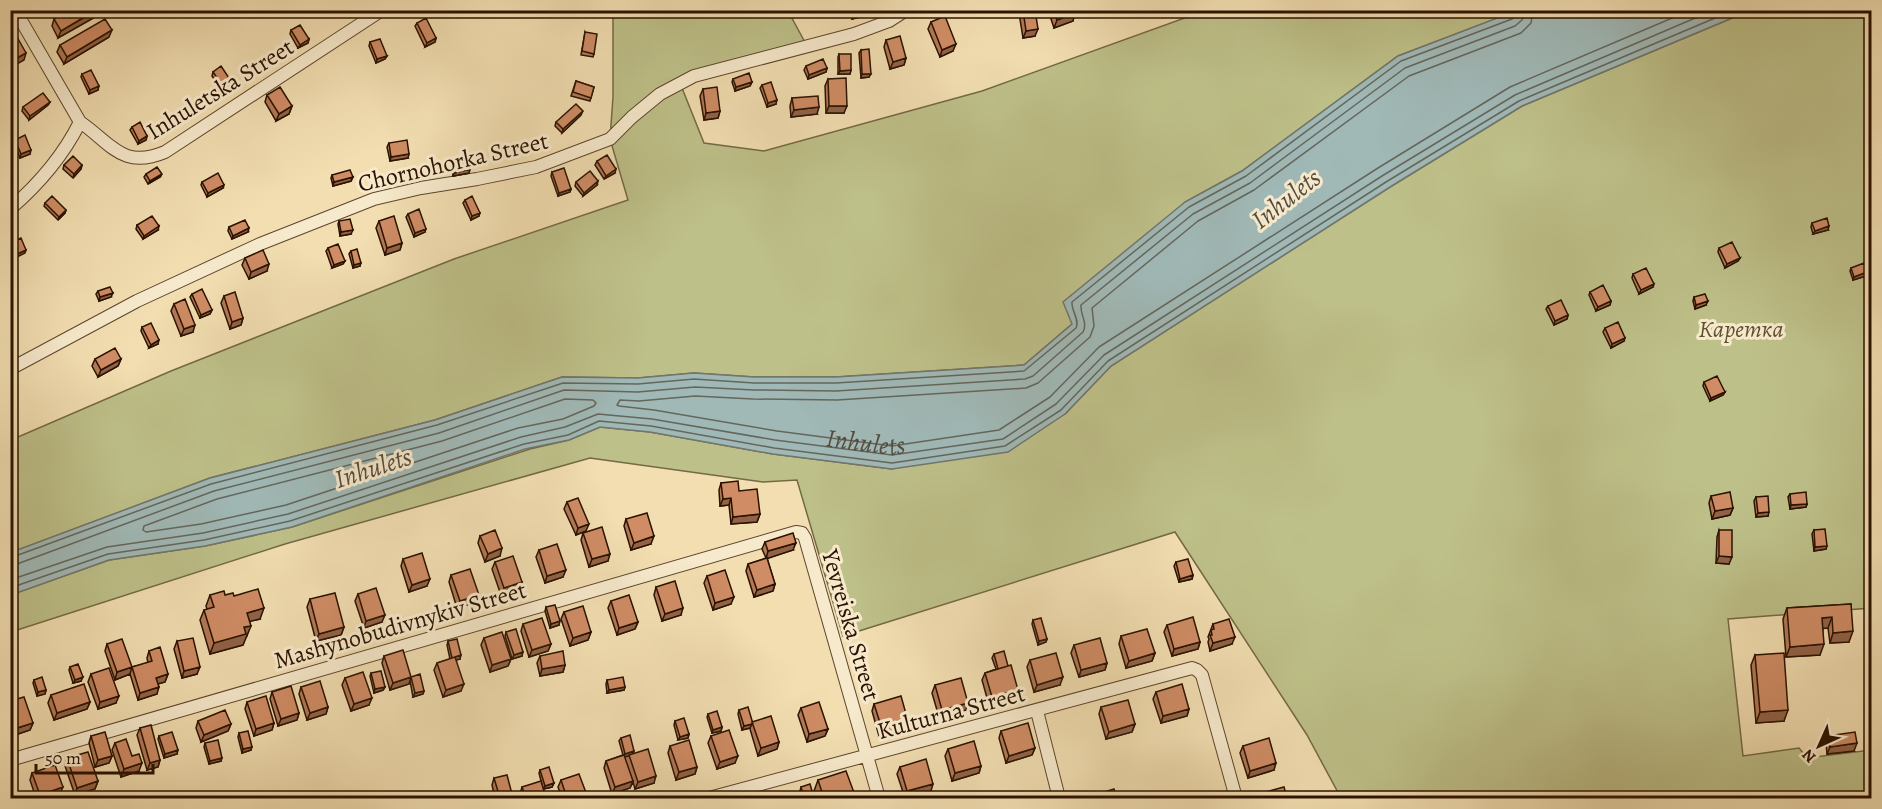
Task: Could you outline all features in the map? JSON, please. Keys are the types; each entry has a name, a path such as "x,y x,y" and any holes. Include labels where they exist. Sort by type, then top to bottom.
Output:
{"street":[{"path":"10,209 48,171 69,143 80,122 15,10"},
{"name":"Inhuletska Street","path":"80,122 119,153 134,158 150,158 179,143 382,10"},
{"name":"Chornohorka Street","path":"10,369 137,301 270,240 374,199 536,167 610,139 660,94 694,76 854,34 889,21 906,10"},
{"name":"Mashynobudivnykiv Street","path":"10,760 796,532 802,533"},
{"name":"Yevreiska Street","path":"802,533 879,798"},
{"name":"Kulturna Street","path":"709,798 1192,668 1202,675 1236,798"},
{"path":"1037,711 1059,798"}],"green space":[{"path":"613,11 788,11 807,46 680,83 704,143 764,151 982,91 1204,11 1518,11 1398,56 1242,171 1185,202 1072,324 1024,365 836,377 754,377 694,373 638,378 562,377 435,420 210,478 11,553 11,440 171,371 454,259 628,200 610,139 613,97"},
{"name":"Каретка","path":"1749,11 1871,11 1871,608 1728,619 1743,756 1799,748 1807,758 1871,750 1871,798 1341,798 1307,735 1175,532 843,636 797,480 763,482 590,458 285,544 11,632 10,595 109,560 205,546 292,527 530,449 569,440 600,427 650,432 773,454 892,469 1065,414 1111,366 1390,187 1522,106"}],"water":[{"name":"Inhulets","path":"1518,10 1749,11 1522,106 1390,187 1111,366 1065,414 1008,452 892,469 773,454 650,432 600,427 569,440 525,449 292,527 205,546 109,560 11,595 10,553 12,552 210,478 435,420 562,377 638,378 694,373 754,377 836,377 1024,365 1072,324 1063,302 1185,202 1242,171 1398,56"}],"building":[{"path":"69,10 96,10 61,31 54,19"},
{"path":"1023,10 1035,10 1038,29 1026,31"},
{"path":"1053,10 1074,10 1075,13 1057,20"},
{"path":"945,16 956,44 942,50 931,22"},
{"path":"426,18 436,38 427,43 417,23"},
{"path":"105,19 112,30 67,57 60,45"},
{"path":"300,25 309,39 300,45 291,30"},
{"path":"585,32 597,34 594,54 582,51"},
{"path":"900,36 906,58 893,62 886,40"},
{"path":"17,37 26,53 10,62 10,40"},
{"path":"380,39 387,56 377,59 370,42"},
{"path":"869,49 871,74 862,74 861,50"},
{"path":"839,54 851,54 851,70 840,71"},
{"path":"823,59 827,68 809,75 806,66"},
{"path":"221,66 231,81 223,86 213,72"},
{"path":"91,70 99,86 90,90 82,74"},
{"path":"749,73 752,82 736,87 733,79"},
{"path":"846,78 847,106 829,106 828,79"},
{"path":"576,81 594,87 591,98 573,92"},
{"path":"771,82 777,100 768,103 762,85"},
{"path":"280,87 292,106 279,114 267,95"},
{"path":"717,87 720,111 706,113 703,89"},
{"path":"43,93 50,102 30,116 23,107"},
{"path":"818,96 819,107 794,110 792,98"},
{"path":"576,104 583,111 563,129 556,122"},
{"path":"140,122 147,136 139,141 132,127"},
{"path":"25,135 31,150 21,154 15,140"},
{"path":"407,140 409,154 391,157 389,143"},
{"path":"607,155 616,169 606,176 597,161"},
{"path":"73,156 82,165 74,174 64,165"},
{"path":"468,158 470,169 454,173 452,161"},
{"path":"157,167 162,174 150,181 146,174"},
{"path":"564,168 571,189 559,193 552,172"},
{"path":"350,170 353,177 334,182 332,175"},
{"path":"590,171 598,181 584,193 576,182"},
{"path":"218,173 224,185 208,193 202,182"},
{"path":"52,196 66,210 59,217 45,203"},
{"path":"472,196 480,213 472,216 465,200"},
{"path":"419,209 426,229 415,233 408,214"},
{"path":"152,216 159,226 144,236 137,225"},
{"path":"394,216 402,243 387,248 379,221"},
{"path":"1827,218 1829,226 1815,231 1812,223"},
{"path":"350,219 353,230 341,232 339,221"},
{"path":"245,220 249,228 233,236 229,227"},
{"path":"21,238 26,250 13,256 10,243"},
{"path":"1732,242 1740,258 1727,264 1719,248"},
{"path":"338,244 345,261 334,265 328,248"},
{"path":"357,249 361,263 354,265 351,251"},
{"path":"263,250 269,264 251,272 245,258"},
{"path":"1864,263 1867,272 1854,277 1851,268"},
{"path":"1646,268 1654,284 1641,290 1633,274"},
{"path":"1603,285 1611,301 1598,307 1590,292"},
{"path":"110,287 113,293 100,297 98,291"},
{"path":"202,289 212,310 201,315 192,294"},
{"path":"235,292 243,318 232,322 224,296"},
{"path":"1705,294 1708,301 1696,305 1694,297"},
{"path":"185,299 195,325 184,329 174,304"},
{"path":"1561,300 1568,315 1555,321 1548,306"},
{"path":"1618,322 1625,338 1612,344 1605,328"},
{"path":"151,323 159,340 151,345 142,327"},
{"path":"115,348 121,359 101,370 95,359"},
{"path":"1717,376 1725,392 1711,398 1704,382"},
{"path":"738,481 739,491 757,489 760,514 733,517 731,498 723,499 721,483"},
{"path":"1730,492 1733,508 1715,511 1711,496"},
{"path":"1806,492 1807,504 1791,505 1790,494"},
{"path":"1768,496 1769,512 1758,513 1756,497"},
{"path":"578,498 589,524 578,528 567,502"},
{"path":"647,513 654,536 634,543 626,519"},
{"path":"602,527 610,554 592,559 583,533"},
{"path":"1825,529 1827,546 1815,547 1814,530"},
{"path":"495,530 502,548 488,554 480,536"},
{"path":"1719,530 1732,530 1732,557 1719,556"},
{"path":"793,533 796,543 768,551 765,542"},
{"path":"557,544 566,570 547,576 539,550"},
{"path":"422,553 430,579 412,585 403,559"},
{"path":"513,556 522,582 504,588 495,562"},
{"path":"767,558 775,584 757,590 748,564"},
{"path":"1188,559 1193,575 1180,579 1176,562"},
{"path":"470,569 479,595 460,601 451,575"},
{"path":"725,570 734,597 715,603 707,576"},
{"path":"675,581 683,608 665,614 656,587"},
{"path":"376,588 385,615 366,621 358,594"},
{"path":"258,589 264,608 247,613 251,626 244,627 246,634 214,643 204,610 214,607 210,595 224,591 225,595 233,593 234,596"},
{"path":"335,593 344,627 319,634 310,599"},
{"path":"629,595 638,622 619,628 611,601"},
{"path":"1851,604 1853,631 1833,633 1832,617 1822,618 1824,644 1790,647 1787,608"},
{"path":"555,605 560,621 551,624 546,607"},
{"path":"583,606 591,632 573,638 564,612"},
{"path":"1193,617 1200,642 1174,649 1167,625"},
{"path":"542,618 551,644 532,650 523,624"},
{"path":"1041,618 1047,639 1039,641 1033,620"},
{"path":"1229,619 1235,637 1213,643 1210,635 1212,635 1211,630 1214,629 1213,624"},
{"path":"516,629 523,652 514,655 506,632"},
{"path":"1147,629 1155,653 1129,661 1121,636"},
{"path":"502,632 511,659 492,665 484,638"},
{"path":"193,638 200,667 184,671 177,641"},
{"path":"1100,638 1107,663 1081,670 1074,645"},
{"path":"122,639 132,667 117,672 107,644"},
{"path":"457,639 461,655 452,658 448,641"},
{"path":"160,647 168,674 156,678 159,687 140,693 132,667 152,661 149,651"},
{"path":"403,650 411,677 393,683 384,656"},
{"path":"563,651 565,665 542,669 540,656"},
{"path":"1004,651 1008,666 998,669 994,654"},
{"path":"1056,653 1063,677 1037,685 1030,660"},
{"path":"1784,653 1788,710 1760,712 1755,655"},
{"path":"455,657 464,684 446,690 437,663"},
{"path":"78,664 83,677 75,680 70,667"},
{"path":"1011,665 1018,690 992,697 985,673"},
{"path":"109,668 119,696 100,702 91,674"},
{"path":"381,671 385,687 375,689 371,673"},
{"path":"363,672 372,698 354,704 345,678"},
{"path":"420,674 424,691 415,693 411,677"},
{"path":"42,677 46,690 38,692 34,680"},
{"path":"623,677 625,687 609,690 607,680"},
{"path":"961,678 968,703 942,710 935,685"},
{"path":"320,681 328,707 310,713 301,687"},
{"path":"84,684 90,702 57,713 51,695"},
{"path":"1182,684 1189,709 1163,716 1156,692"},
{"path":"291,686 299,713 281,719 272,692"},
{"path":"266,696 274,723 256,729 247,702"},
{"path":"901,696 908,721 882,729 874,704"},
{"path":"24,697 33,723 14,729 10,717 10,701"},
{"path":"1128,700 1135,724 1109,732 1101,707"},
{"path":"819,702 828,729 809,734 801,708"},
{"path":"748,707 753,724 752,722 744,726 739,710"},
{"path":"225,710 231,724 204,735 198,721"},
{"path":"717,711 722,727 713,730 708,714"},
{"path":"771,716 779,742 761,748 752,722"},
{"path":"684,718 689,734 680,737 675,721"},
{"path":"1028,723 1035,748 1009,756 1001,731"},
{"path":"151,725 160,760 150,763 140,728"},
{"path":"729,730 738,756 720,762 711,736"},
{"path":"248,731 252,747 243,749 239,733"},
{"path":"105,732 112,756 98,760 91,736"},
{"path":"172,732 178,750 165,754 159,736"},
{"path":"1855,732 1857,743 1830,747 1828,736"},
{"path":"630,735 634,751 625,754 621,738"},
{"path":"1269,738 1276,763 1250,771 1243,746"},
{"path":"126,739 132,756 139,754 142,763 124,769 115,743"},
{"path":"218,740 222,758 210,761 205,743"},
{"path":"689,740 697,767 679,772 670,746"},
{"path":"974,741 981,766 955,773 948,749"},
{"path":"648,749 656,776 638,782 629,755"},
{"path":"88,752 98,781 77,788 67,758"},
{"path":"624,755 633,781 615,787 606,761"},
{"path":"926,759 933,784 907,791 900,767"},
{"path":"55,765 63,787 40,795 32,773"},
{"path":"549,767 554,783 545,786 540,770"},
{"path":"846,771 856,798 824,798 818,780"},
{"path":"579,774 588,798 567,798 561,780"},
{"path":"507,775 513,798 500,798 494,778"},
{"path":"541,781 546,798 526,798 522,787"},
{"path":"810,784 814,798 804,798 801,787"},
{"path":"1284,787 1287,798 1259,798 1258,794"},
{"path":"1114,789 1117,798 1088,798 1088,797"},
{"path":"790,792 792,798 772,798"},
{"path":"434,794 436,798 425,796"}]}
